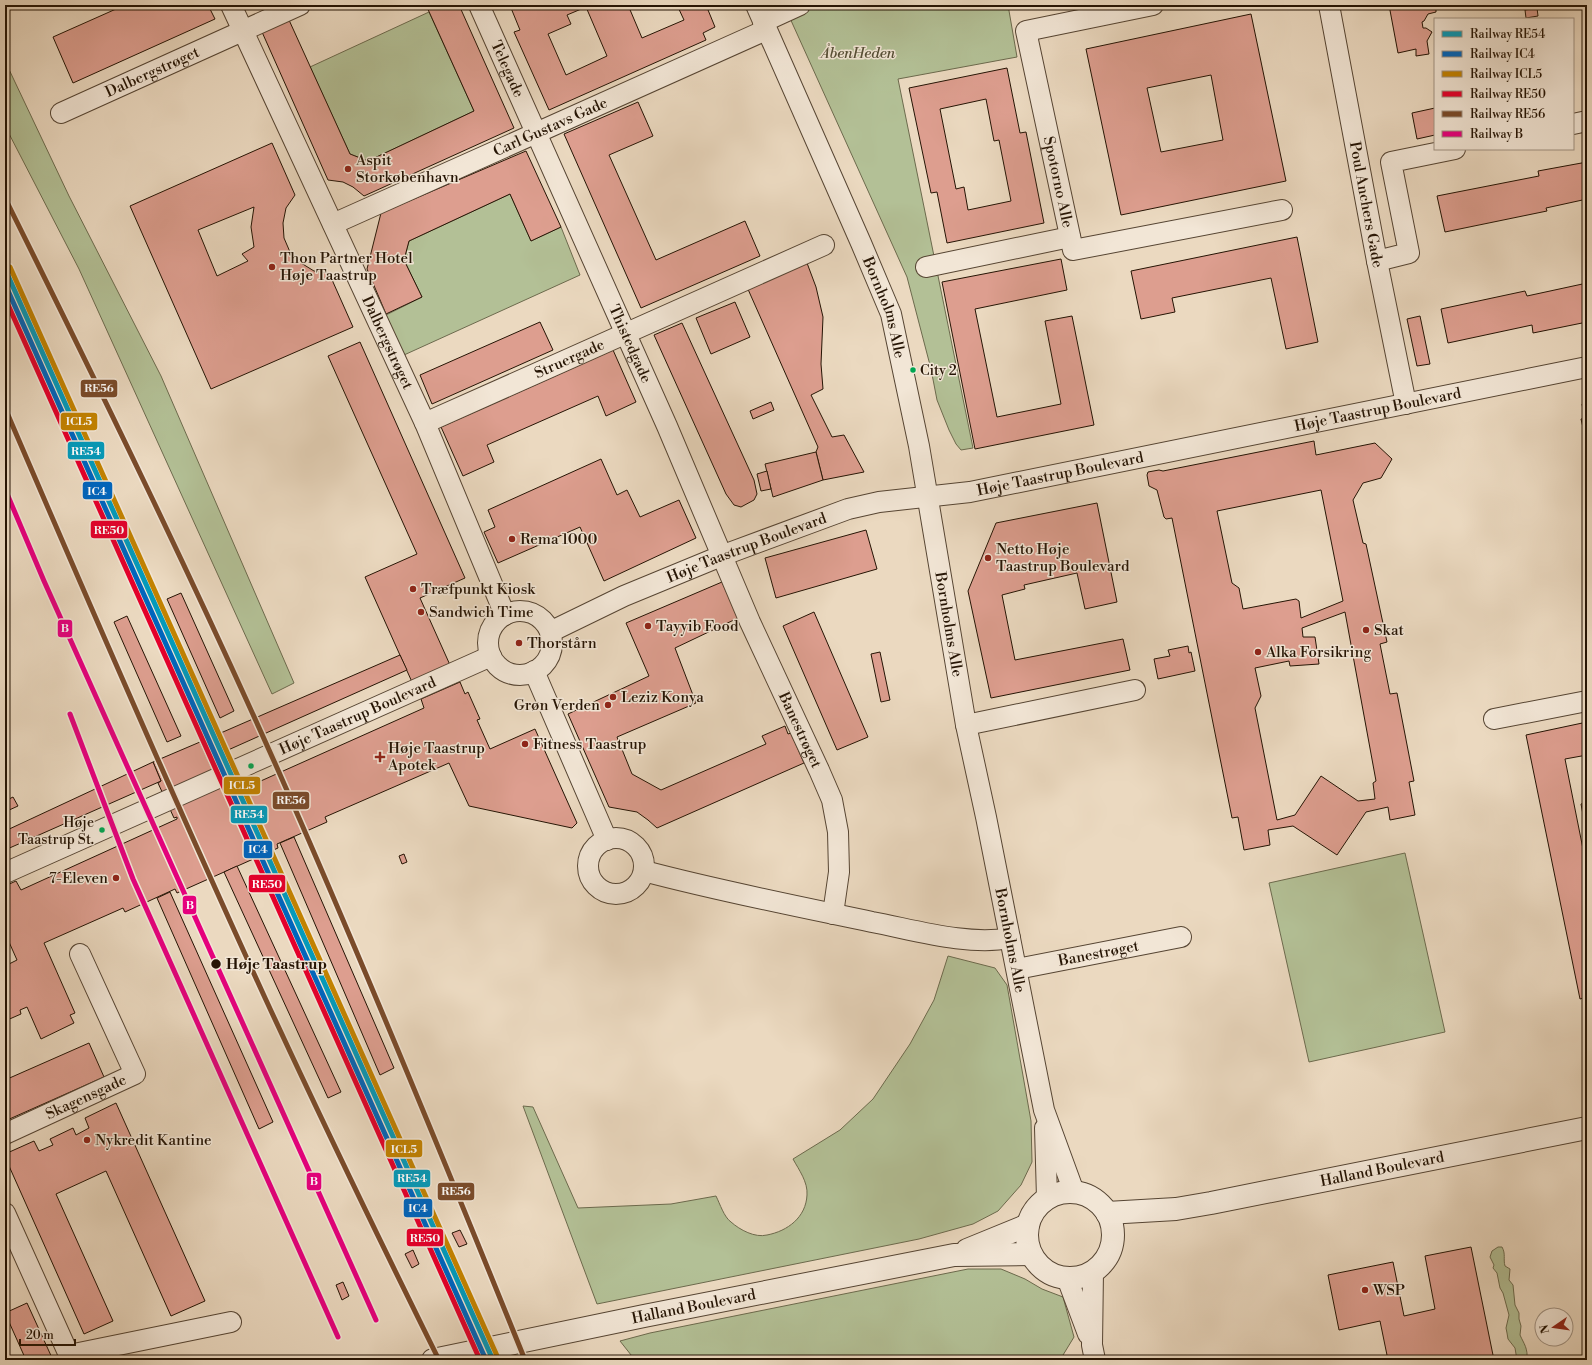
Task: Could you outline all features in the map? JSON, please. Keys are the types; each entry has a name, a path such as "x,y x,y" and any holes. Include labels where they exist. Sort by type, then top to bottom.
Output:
{"street":[{"name":"Dalbergstrøget","path":"231,5 425,423 505,615"},
{"path":"243,31 300,5"},
{"name":"Telegade","path":"479,5 536,133"},
{"name":"Carl Gustavs Gade","path":"333,224 536,133 762,19 800,5"},
{"name":"Spotorno Alle","path":"1153,5 1026,31 1073,250 1282,210"},
{"name":"Poul Anchers Gade","path":"1329,5 1377,261 1406,404"},
{"name":"Bornholms Alle","path":"762,19 891,314 917,434 966,725 1017,969 1044,1110 1047,1198"},
{"name":"Dalbergstrøget","path":"62,113 243,31"},
{"path":"1574,124 1587,121"},
{"name":"Thistedgade","path":"536,133 685,467 721,556"},
{"path":"1377,261 1409,253 1391,162 1450,150"},
{"path":"926,267 1070,237"},
{"name":"Struergade","path":"425,423 824,245"},
{"name":"Høje Taastrup Boulevard","path":"550,632 624,596 721,556 848,509 879,502 970,492 1115,461 1587,367"},
{"name":"Banestrøget","path":"721,556 832,800 838,832 839,872 833,914"},
{"path":"515,611 526,611 536,615 544,622 550,632 552,639 550,654 541,667 525,674 514,674 505,671 491,656 488,647 492,628 497,620 515,611"},
{"name":"Høje Taastrup Boulevard","path":"5,873 491,656"},
{"path":"534,671 607,840"},
{"path":"966,725 1135,690"},
{"path":"1494,719 1587,701"},
{"path":"615,838 623,839 634,845 641,854 644,862 642,877 635,886 624,893 609,893 596,886 589,873 590,858 593,850 599,844 607,840 615,838"},
{"path":"644,871 737,894 944,936 987,942 1010,938"},
{"name":"Banestrøget","path":"1017,969 1181,937"},
{"name":"Skagensgade","path":"5,1134 135,1074 80,954"},
{"name":"Bornholms Alle","path":"1044,1110 1074,1192"},
{"name":"Halland Boulevard","path":"1107,1213 1176,1209 1587,1128"},
{"path":"1062,1192 1074,1192 1086,1194 1096,1200 1111,1220 1113,1234 1111,1249 1104,1262 1093,1271 1080,1277 1067,1278 1055,1275 1044,1269 1035,1260 1031,1254 1027,1237 1028,1225 1032,1213 1040,1203 1047,1198 1062,1192"},
{"name":"Halland Boulevard","path":"1113,1234 1176,1209"},
{"path":"5,1213 69,1355 231,1322"},
{"name":"Halland Boulevard","path":"954,1255 1028,1225"},
{"name":"Halland Boulevard","path":"433,1360 954,1255 1031,1254"},
{"path":"1093,1271 1093,1352"},
{"path":"1067,1278 1093,1352"}],"green space":[{"name":"ÅbenHeden","path":"784,5 1008,5 1017,57 898,79 973,448 961,450 956,444 949,430 937,400 931,369 907,277"},
{"path":"429,12 474,111 368,161 350,154 310,67"},
{"path":"5,61 69,196 161,376 294,683 272,694 79,269 5,126"},
{"path":"510,194 531,241 561,227 580,275 404,355 386,315 422,297 404,260 409,241"},
{"path":"1405,853 1445,1032 1309,1062 1269,883"},
{"path":"948,956 995,968 1007,985 1031,1121 1032,1162 1021,1185 998,1211 973,1224 919,1239 597,1304 523,1106 533,1107 578,1208 671,1204 716,1196 726,1217 739,1228 748,1233 762,1236 775,1233 794,1222 803,1210 806,1203 806,1185 803,1176 793,1159 840,1130 873,1099 910,1044 934,1000"},
{"path":"1498,1247 1502,1247 1505,1266 1510,1269 1509,1280 1513,1285 1515,1305 1519,1313 1521,1326 1520,1335 1526,1349 1527,1360 1517,1360 1515,1348 1508,1339 1506,1328 1509,1315 1503,1293 1500,1288 1497,1273 1493,1268 1494,1265 1490,1257 1492,1251"},
{"path":"968,1269 1001,1269 1025,1279 1042,1289 1063,1297 1074,1337 1060,1360 635,1360 620,1341 650,1333"}],"building":[{"path":"125,5 208,5 215,19 73,83 53,37"},
{"path":"426,5 459,5 514,128 364,196 353,187 343,182 328,180 262,32 289,20 350,154 368,161 474,111"},
{"path":"519,5 628,5 642,38 684,20 677,5 706,5 715,27 703,33 706,40 549,110 514,32 520,30 511,8","holes":["586,7 607,56 566,75 548,34 571,24 567,15"]},
{"path":"1389,5 1454,5 1436,9 1436,12 1428,14 1422,22 1423,28 1426,28 1432,32 1427,41 1429,54 1416,56 1416,49 1398,53"},
{"path":"1537,8 1538,16 1526,18 1525,10"},
{"path":"1251,14 1286,181 1121,215 1086,49","holes":["1211,75 1223,140 1161,152 1147,88"]},
{"path":"1007,68 1020,133 1026,132 1044,223 947,243 937,192 931,193 909,88","holes":["986,99 994,141 999,140 1011,201 968,210 964,187 956,189 940,109"]},
{"path":"638,102 653,136 609,155 656,260 745,221 760,256 641,308 564,134"},
{"path":"1434,108 1434,135 1417,139 1412,113"},
{"name":"Thon Partner Hotel Høje Taastrup","path":"272,143 295,195 286,208 283,223 284,238 290,252 301,263 314,271 329,273 353,327 211,389 130,206","holes":["254,207 251,227 254,247 242,254 248,261 217,276 198,230"]},
{"path":"526,151 561,227 531,241 510,194 409,241 404,260 422,297 386,314 367,269 381,213"},
{"path":"1587,162 1587,199 1546,208 1547,211 1445,232 1437,196 1539,176 1538,171"},
{"path":"1297,237 1318,342 1286,349 1271,278 1172,298 1175,312 1141,319 1131,271"},
{"path":"1061,259 1067,290 975,309 997,417 1061,404 1045,321 1072,316 1094,425 975,449 942,282"},
{"path":"807,263 816,287 823,317 821,364 823,389 811,395 832,437 844,435 864,472 823,480 816,452 818,447 747,287"},
{"path":"1587,283 1587,322 1533,333 1532,325 1448,343 1441,309 1525,291 1527,296"},
{"path":"735,302 750,337 711,354 696,318"},
{"path":"1420,316 1430,364 1417,366 1407,319"},
{"path":"540,322 553,350 432,404 420,375"},
{"path":"682,323 754,480 757,494 754,500 741,507 734,505 726,494 654,335"},
{"path":"360,342 465,578 420,598 450,665 412,682 365,577 417,554 328,356"},
{"path":"613,350 636,402 606,416 598,396 487,445 494,462 463,476 441,427"},
{"path":"771,402 774,410 753,419 750,411"},
{"path":"1587,403 1587,414 1584,415 1582,404"},
{"path":"1587,418 1587,432 1584,432 1581,419"},
{"name":"Alka Forsikring","path":"1314,441 1316,455 1375,443 1392,459 1381,478 1363,483 1353,500 1363,543 1366,544 1387,642 1380,644 1390,694 1397,693 1414,781 1409,782 1415,815 1390,820 1388,807 1366,812 1337,855 1293,826 1268,830 1270,845 1244,850 1238,817 1232,818 1172,518 1166,519 1164,517 1157,490 1149,486 1147,475 1148,472 1159,470 1163,471","holes":["1321,490 1343,601 1301,618 1299,601 1296,599 1243,609 1239,588 1232,583 1217,511","1345,612 1376,781 1373,783 1375,799 1358,801 1321,776 1295,815 1277,820 1255,708 1261,696 1255,668 1289,661 1290,666 1319,664 1315,637 1303,637 1302,628"]},
{"path":"816,452 823,480 773,497 765,464"},
{"path":"601,459 617,495 627,490 640,517 679,500 696,538 604,581 580,527 498,563 484,532 495,527 488,510"},
{"path":"767,471 771,489 761,491 757,474"},
{"path":"1097,503 1117,602 1085,609 1077,573 1024,585 1025,589 1002,595 1015,660 1123,639 1130,670 991,698 968,591 996,523"},
{"path":"866,530 877,569 776,598 765,558"},
{"path":"722,582 738,618 675,648 696,703 617,737 632,774 661,790 766,744 762,736 785,726 788,734 791,733 804,763 657,828 637,812 609,807 568,714 649,676 626,623"},
{"path":"181,593 234,711 220,718 167,599"},
{"path":"814,612 868,737 837,750 783,626"},
{"path":"127,616 181,736 167,742 114,622"},
{"path":"1188,646 1189,653 1191,652 1195,671 1158,679 1154,659 1170,656 1168,650"},
{"path":"880,652 890,700 881,702 871,654"},
{"path":"400,655 407,670 208,759 200,742"},
{"path":"460,682 465,694 468,692 480,719 477,720 490,749 535,729 577,823 572,828 469,806 449,763 325,817 327,822 277,844 278,848 177,893 175,889 125,912 123,908 44,943 75,1013 70,1015 74,1023 41,1039 27,1007 20,1010 21,1014 5,1021 5,966 17,960 5,933 5,886 16,881 21,890 177,819 177,817 174,818 158,783 161,781 153,762 200,742 225,797 424,708 421,699"},
{"path":"1587,722 1587,755 1565,759 1587,869 1587,997 1580,999 1526,735"},
{"path":"153,762 161,781 5,850 5,831"},
{"path":"13,797 18,806 7,811 5,801"},
{"path":"1587,802 1587,836 1581,804"},
{"path":"294,837 394,1068 380,1075 280,843"},
{"path":"404,854 407,862 402,864 399,856"},
{"path":"237,866 341,1092 328,1098 224,872"},
{"path":"170,892 273,1122 259,1129 157,898"},
{"path":"89,1043 104,1077 5,1121 5,1080"},
{"path":"116,1103 205,1301 171,1316 106,1171 56,1194 113,1321 84,1334 5,1157 5,1154 34,1141 39,1151 53,1145 50,1139 73,1128 76,1135 89,1128 85,1118"},
{"path":"460,1230 467,1244 459,1247 452,1233"},
{"name":"WSP","path":"1471,1247 1494,1360 1388,1360 1380,1321 1339,1330 1328,1275 1393,1262 1404,1316 1435,1309 1425,1256"},
{"path":"413,1250 419,1264 412,1268 405,1254"},
{"path":"343,1282 349,1296 342,1300 336,1285"},
{"path":"27,1303 53,1360 26,1360 5,1313"}],"rail line":[{"name":"RE56","path":"5,198 144,482 278,770 404,1064 525,1360"},
{"name":"ICL5","path":"10,267 498,1358"},
{"name":"RE54","path":"5,269 493,1360"},
{"name":"IC4","path":"5,284 486,1360"},
{"name":"RE50","path":"5,298 480,1360"},
{"name":"RE56","path":"5,408 232,926 330,1136 439,1360"},
{"name":"B","path":"5,489 44,581 376,1320"},
{"name":"B","path":"70,714 133,879 338,1337"}],"place":[{"name":"Aspit Storkøbenhavn","path":"348,169"},
{"name":"Thon Partner Hotel Høje Taastrup","path":"272,267"},
{"name":"City 2","path":"913,370"},
{"name":"Rema 1000","path":"512,539"},
{"name":"Netto Høje Taastrup Boulevard","path":"988,558"},
{"name":"Træfpunkt Kiosk","path":"413,589"},
{"name":"Sandwich Time","path":"421,612"},
{"name":"Tayyib Food","path":"648,626"},
{"name":"Skat","path":"1366,630"},
{"name":"Thorstårn","path":"519,643"},
{"name":"Alka Forsikring","path":"1258,652"},
{"name":"Leziz Konya","path":"613,697"},
{"name":"Grøn Verden","path":"608,705"},
{"name":"Fitness Taastrup","path":"525,744"},
{"name":"Høje Taastrup Apotek","path":"380,757"},
{"name":"Høje Taastrup St.","path":"102,830"},
{"name":"7-Eleven","path":"116,878"},
{"name":"Høje Taastrup","path":"216,964"},
{"name":"Nykredit Kantine","path":"87,1140"},
{"name":"WSP","path":"1365,1290"}]}
